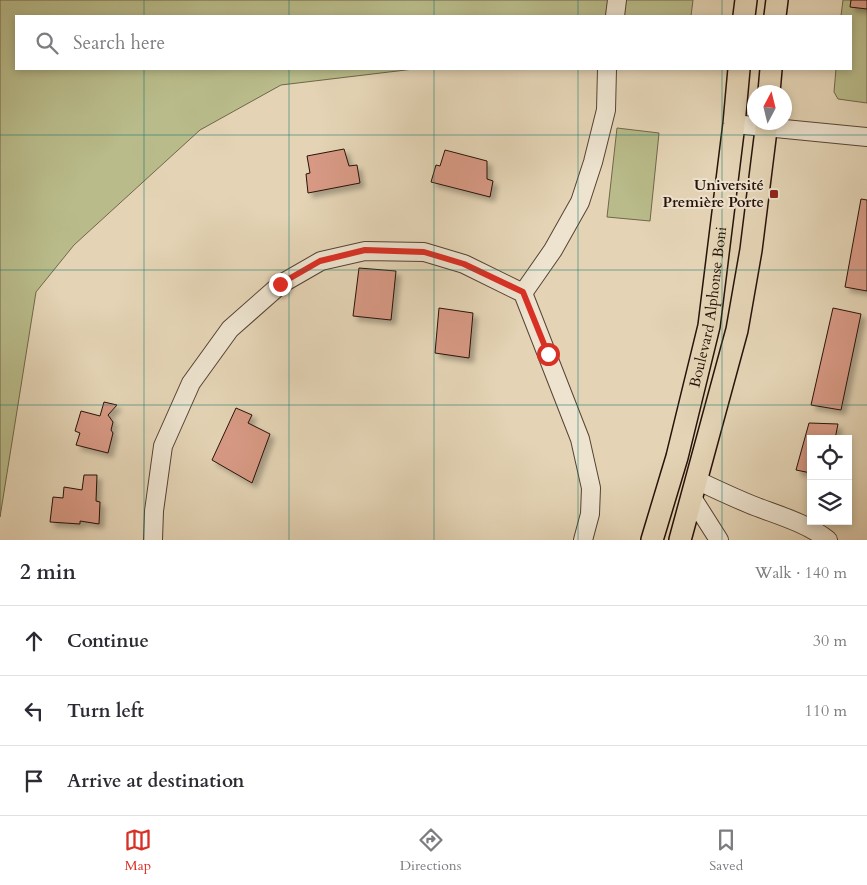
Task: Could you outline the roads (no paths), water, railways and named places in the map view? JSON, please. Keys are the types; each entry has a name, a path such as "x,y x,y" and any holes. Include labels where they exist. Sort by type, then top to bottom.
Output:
{"main road":[{"path":"744,15 746,0"},
{"path":"775,15 777,0"},
{"name":"Boulevard Alphonse Boni","path":"652,540 677,457 709,326 739,70"},
{"path":"770,85 771,70"},
{"name":"Boulevard Alphonse Boni","path":"680,540 737,330 751,250 766,130"}],"street":[{"path":"615,15 617,0"},
{"path":"523,292 553,250 580,202 593,162 606,110 607,70"},
{"path":"734,124 747,124"},
{"path":"792,128 867,138"},
{"path":"153,540 154,511 163,446 191,383 230,329 280,284 320,261 365,250 424,252 464,264 523,292 580,439 591,488 590,514 583,540"},
{"path":"693,488 719,540"},
{"path":"693,488 804,526 821,534 828,540"}],"place":[{"name":"Université Première Porte","path":"774,194"}]}
